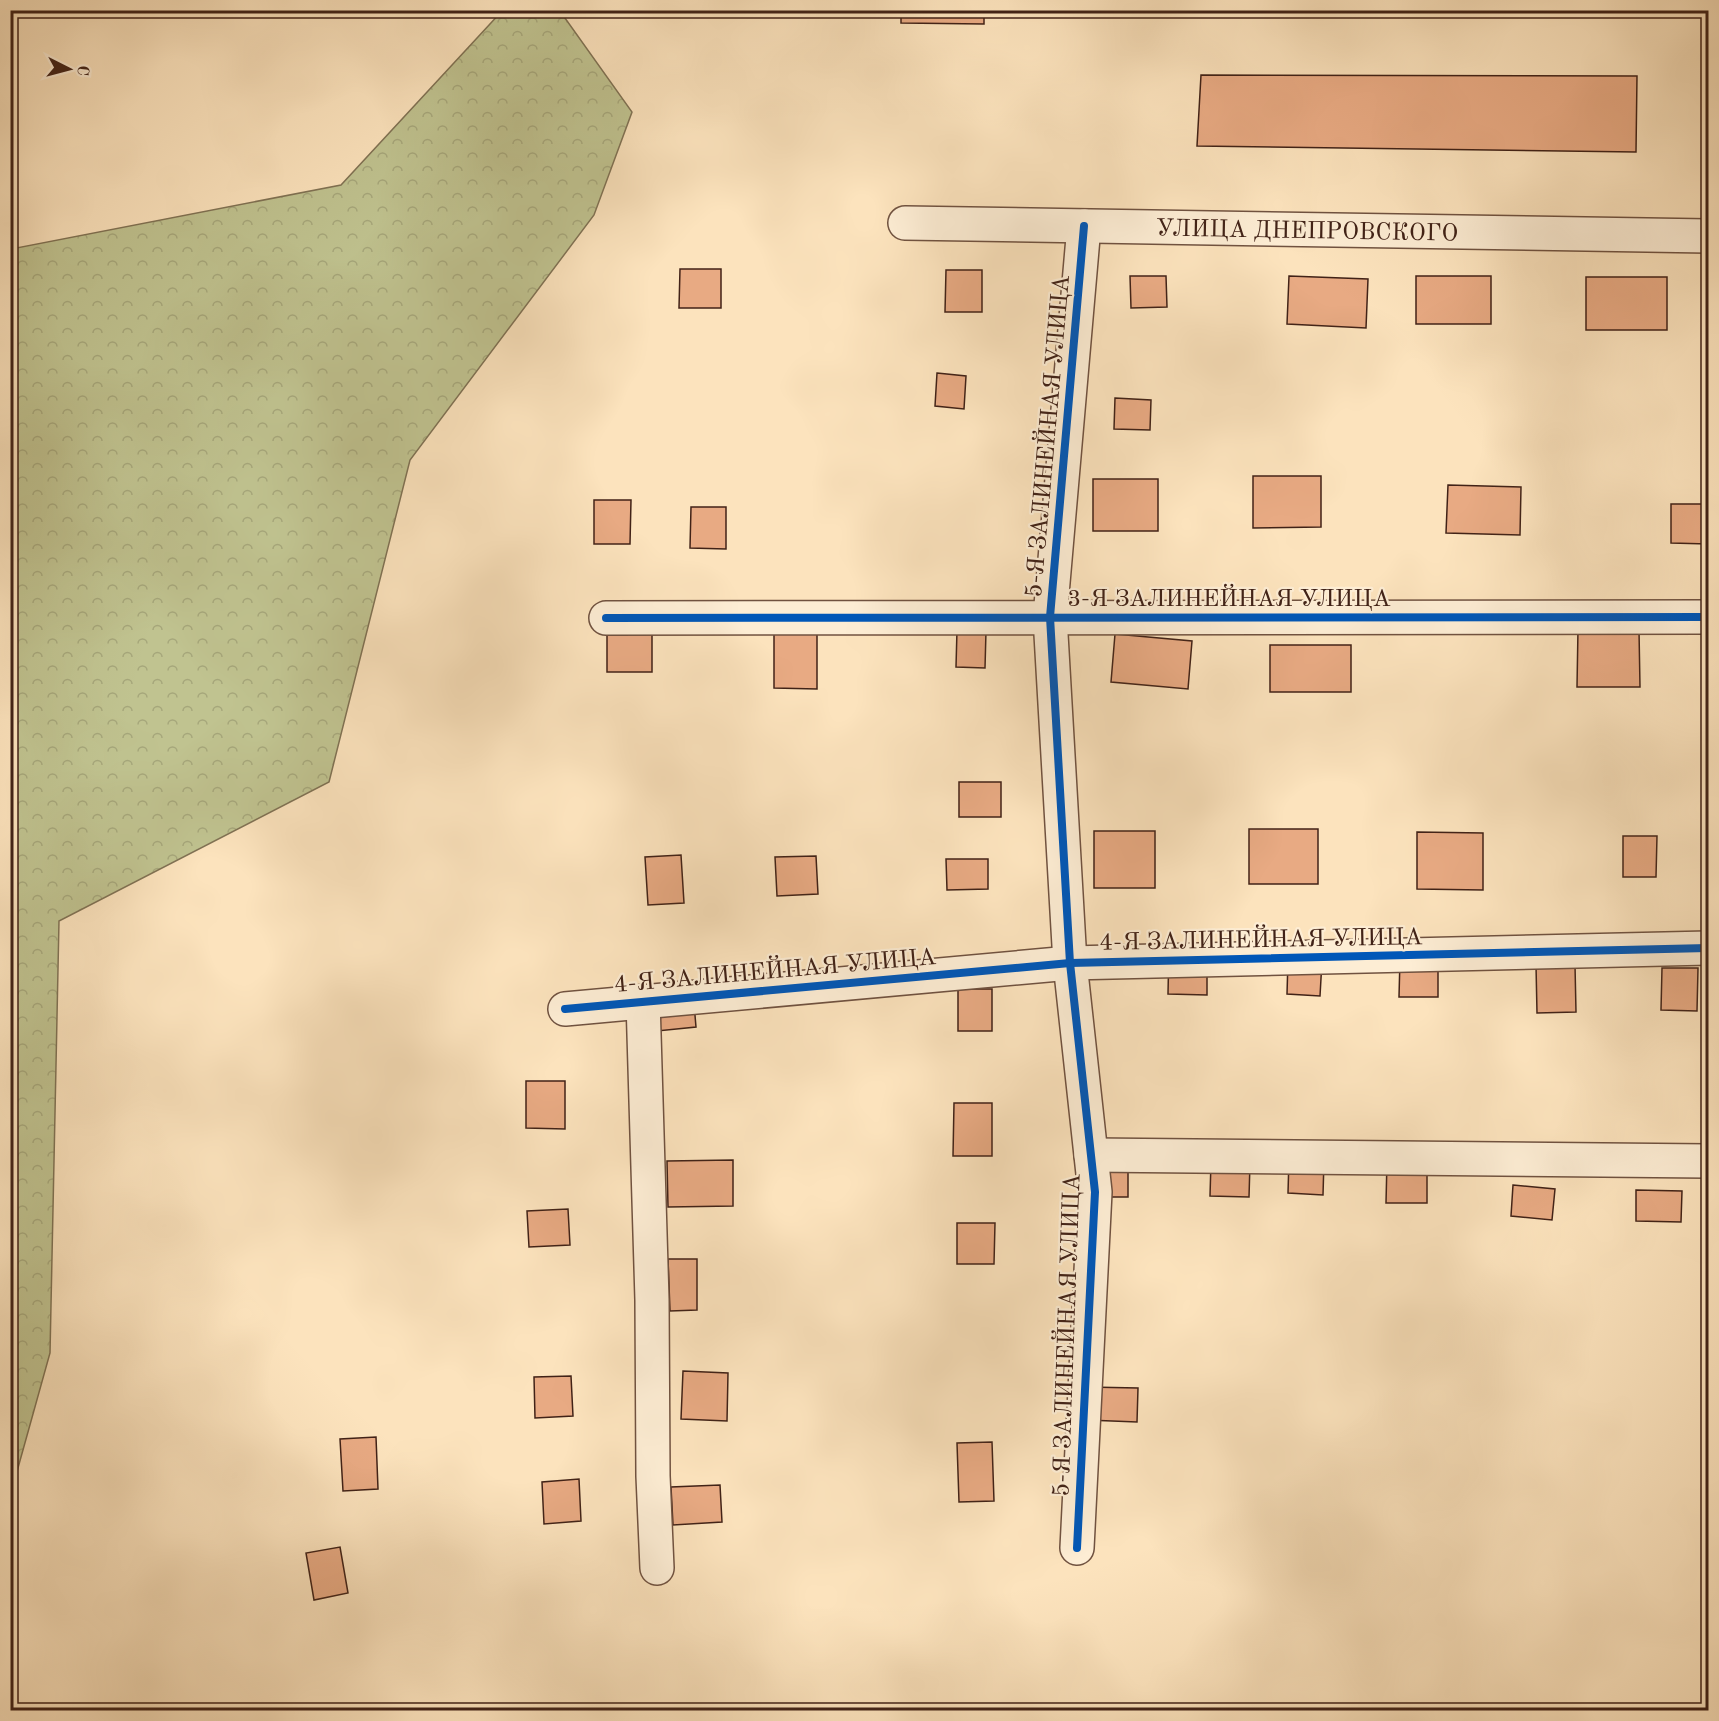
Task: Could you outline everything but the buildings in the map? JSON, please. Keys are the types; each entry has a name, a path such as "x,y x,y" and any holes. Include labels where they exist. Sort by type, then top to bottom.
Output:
{"street":[{"name":"УЛИЦА ДНЕПРОВСКОГО","path":"904,223 1708,236"},
{"name":"5-Я ЗАЛИНЕЙНАЯ УЛИЦА","path":"1077,1548 1095,1192 1070,963 1050,617 1084,226"},
{"name":"3-Я ЗАЛИНЕЙНАЯ УЛИЦА","path":"606,618 1708,617"},
{"name":"4-Я ЗАЛИНЕЙНАЯ УЛИЦА","path":"564,1009 1070,963 1708,948"},
{"name":"4-Я ЗАЛИНЕЙНАЯ УЛИЦА","path":"643,1001 657,1568"},
{"name":"5-Я ЗАЛИНЕЙНАЯ УЛИЦА","path":"1091,1155 1708,1161"}],"green space":[{"path":"502,11 560,11 632,112 594,215 410,460 329,782 59,921 50,1353 11,1493 11,249 341,185"}],"cycle path":[{"path":"1077,1548 1095,1192 1070,963 1050,617 1084,226"},
{"path":"606,618 1708,617"},
{"path":"565,1009 1070,963 1708,948"}]}
